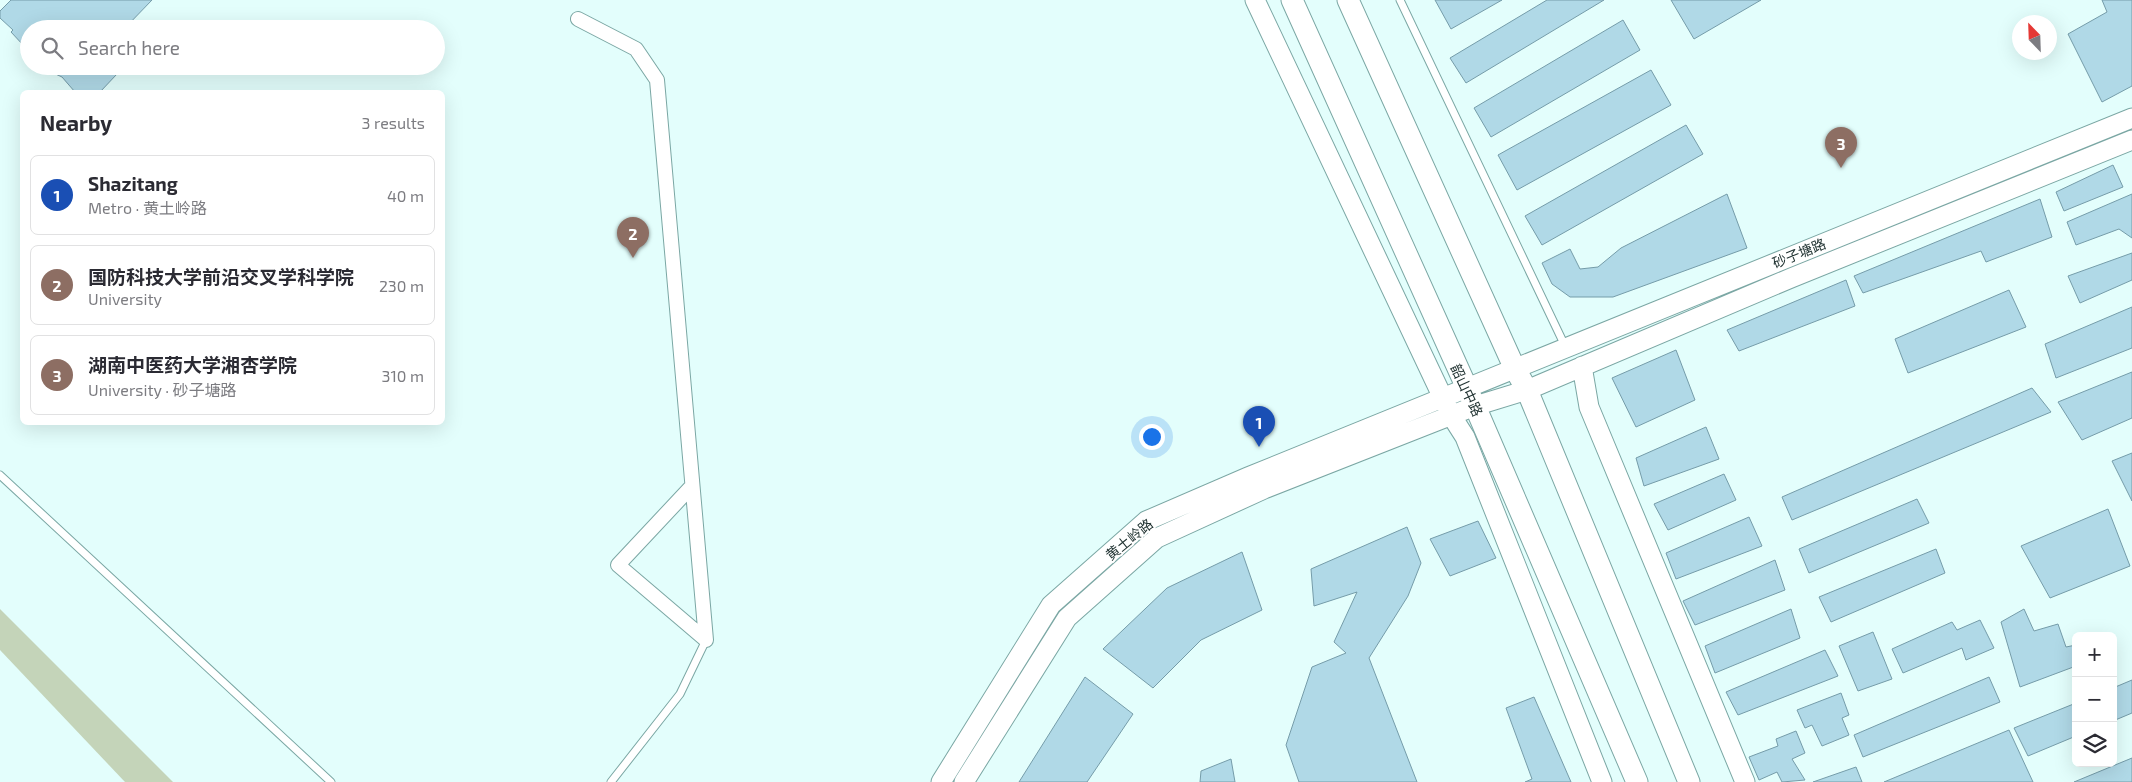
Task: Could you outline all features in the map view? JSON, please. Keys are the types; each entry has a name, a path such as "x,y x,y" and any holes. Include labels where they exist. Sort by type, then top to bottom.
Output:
{"main road":[{"name":"韶山中路","path":"1292,0 1471,397 1637,782"},
{"path":"1351,1 1515,369 1527,390 1689,782"}],"street":[{"path":"1255,0 1451,415 1465,438 1602,782"},
{"path":"578,19 636,49 657,80 706,640"},
{"name":"砂子塘路","path":"1471,397 1515,369 2132,118"},
{"name":"砂子塘路","path":"1471,397 1527,390 1790,278 2132,140"},
{"path":"1582,366 1589,407 1745,782"},
{"name":"黄土岭路","path":"941,782 1051,605 1146,521 1443,397 1471,397"},
{"name":"黄土岭路","path":"964,782 1067,618 1157,538 1264,489 1451,415 1471,397"},
{"path":"692,486 618,565 706,640"}],"lane":[{"path":"1400,0 1566,348"},
{"path":"0,475 331,782"},
{"path":"611,782 680,694 706,640"}],"green space":[{"path":"0,609 173,782 125,782 0,650"}],"building":[{"path":"11,0 152,0 133,20 20,20 20,42 11,32 13,30 0,18 0,11"},
{"path":"1435,0 1502,0 1451,29"},
{"path":"1547,0 1604,0 1466,83 1450,58"},
{"path":"1671,0 1761,0 1694,39"},
{"path":"2102,0 2132,0 2132,86 2102,102 2068,34 2107,12"},
{"path":"1623,20 1640,50 1491,137 1474,108"},
{"path":"1651,70 1671,105 1517,190 1498,155"},
{"path":"58,75 116,75 102,90 73,90 62,77"},
{"path":"1686,125 1703,154 1542,245 1525,216"},
{"path":"2113,165 2123,187 2064,211 2056,192"},
{"path":"1727,194 1747,248 1613,297 1570,297 1552,284 1542,263 1570,249 1580,269 1598,267 1621,248"},
{"path":"2132,194 2132,238 2119,229 2076,245 2067,222"},
{"path":"2040,199 2052,237 1986,262 1981,251 1863,293 1854,276"},
{"path":"2132,253 2132,280 2080,303 2068,276"},
{"path":"1846,280 1855,306 1739,351 1727,330"},
{"path":"2009,290 2026,327 1908,373 1895,339"},
{"path":"2132,307 2132,348 2056,378 2045,344"},
{"path":"1676,350 1695,400 1636,427 1612,378"},
{"path":"2132,372 2132,418 2082,440 2058,402"},
{"path":"2032,388 2051,412 1792,520 1782,497"},
{"path":"1706,427 1719,459 1644,486 1636,458"},
{"path":"2132,453 2132,501 2112,461"},
{"path":"1724,474 1736,500 1668,530 1654,504"},
{"path":"1917,499 1929,523 1809,573 1799,549"},
{"path":"2108,509 2130,566 2050,598 2021,546"},
{"path":"1749,517 1762,546 1676,579 1666,553"},
{"path":"1478,521 1496,558 1450,576 1430,539"},
{"path":"1407,527 1421,563 1408,596 1369,658 1417,782 1299,782 1286,745 1312,667 1346,653 1334,642 1357,592 1314,606 1311,569"},
{"path":"1936,549 1945,573 1831,622 1819,597"},
{"path":"1242,552 1262,610 1201,640 1153,688 1103,649 1167,588"},
{"path":"1775,560 1785,590 1695,625 1683,601"},
{"path":"1791,609 1800,638 1715,673 1705,646"},
{"path":"2024,609 2034,631 2058,624 2066,647 2072,646 2072,668 2020,687 2001,622"},
{"path":"1980,620 1994,648 1966,660 1962,648 1903,673 1892,649 1952,622 1957,630"},
{"path":"1873,632 1892,679 1858,691 1839,646"},
{"path":"1825,650 1838,676 1738,715 1726,692"},
{"path":"1085,677 1133,714 1087,782 1019,782"},
{"path":"1989,677 2000,702 1863,757 1854,735"},
{"path":"2132,680 2132,713 2117,719 2117,686"},
{"path":"1841,693 1849,715 1842,718 1849,735 1822,746 1812,725 1805,728 1797,710"},
{"path":"1534,697 1571,782 1525,782 1532,779 1506,708"},
{"path":"2072,705 2072,738 2028,756 2014,728"},
{"path":"2009,730 2033,782 1884,782"},
{"path":"1796,731 1805,753 1792,759 1805,780 1782,782 1777,772 1759,780 1749,757 1778,746 1776,739"},
{"path":"2132,758 2132,782 2074,782 2110,767 2117,767 2117,764"},
{"path":"1231,759 1235,782 1200,782 1201,771"},
{"path":"1856,767 1862,782 1813,782"}],"place":[{"name":"湖南中医药大学湘杏学院","path":"1841,168"},
{"name":"国防科技大学前沿交叉学科学院","path":"633,258"},
{"name":"Shazitang","path":"1259,447"}]}
